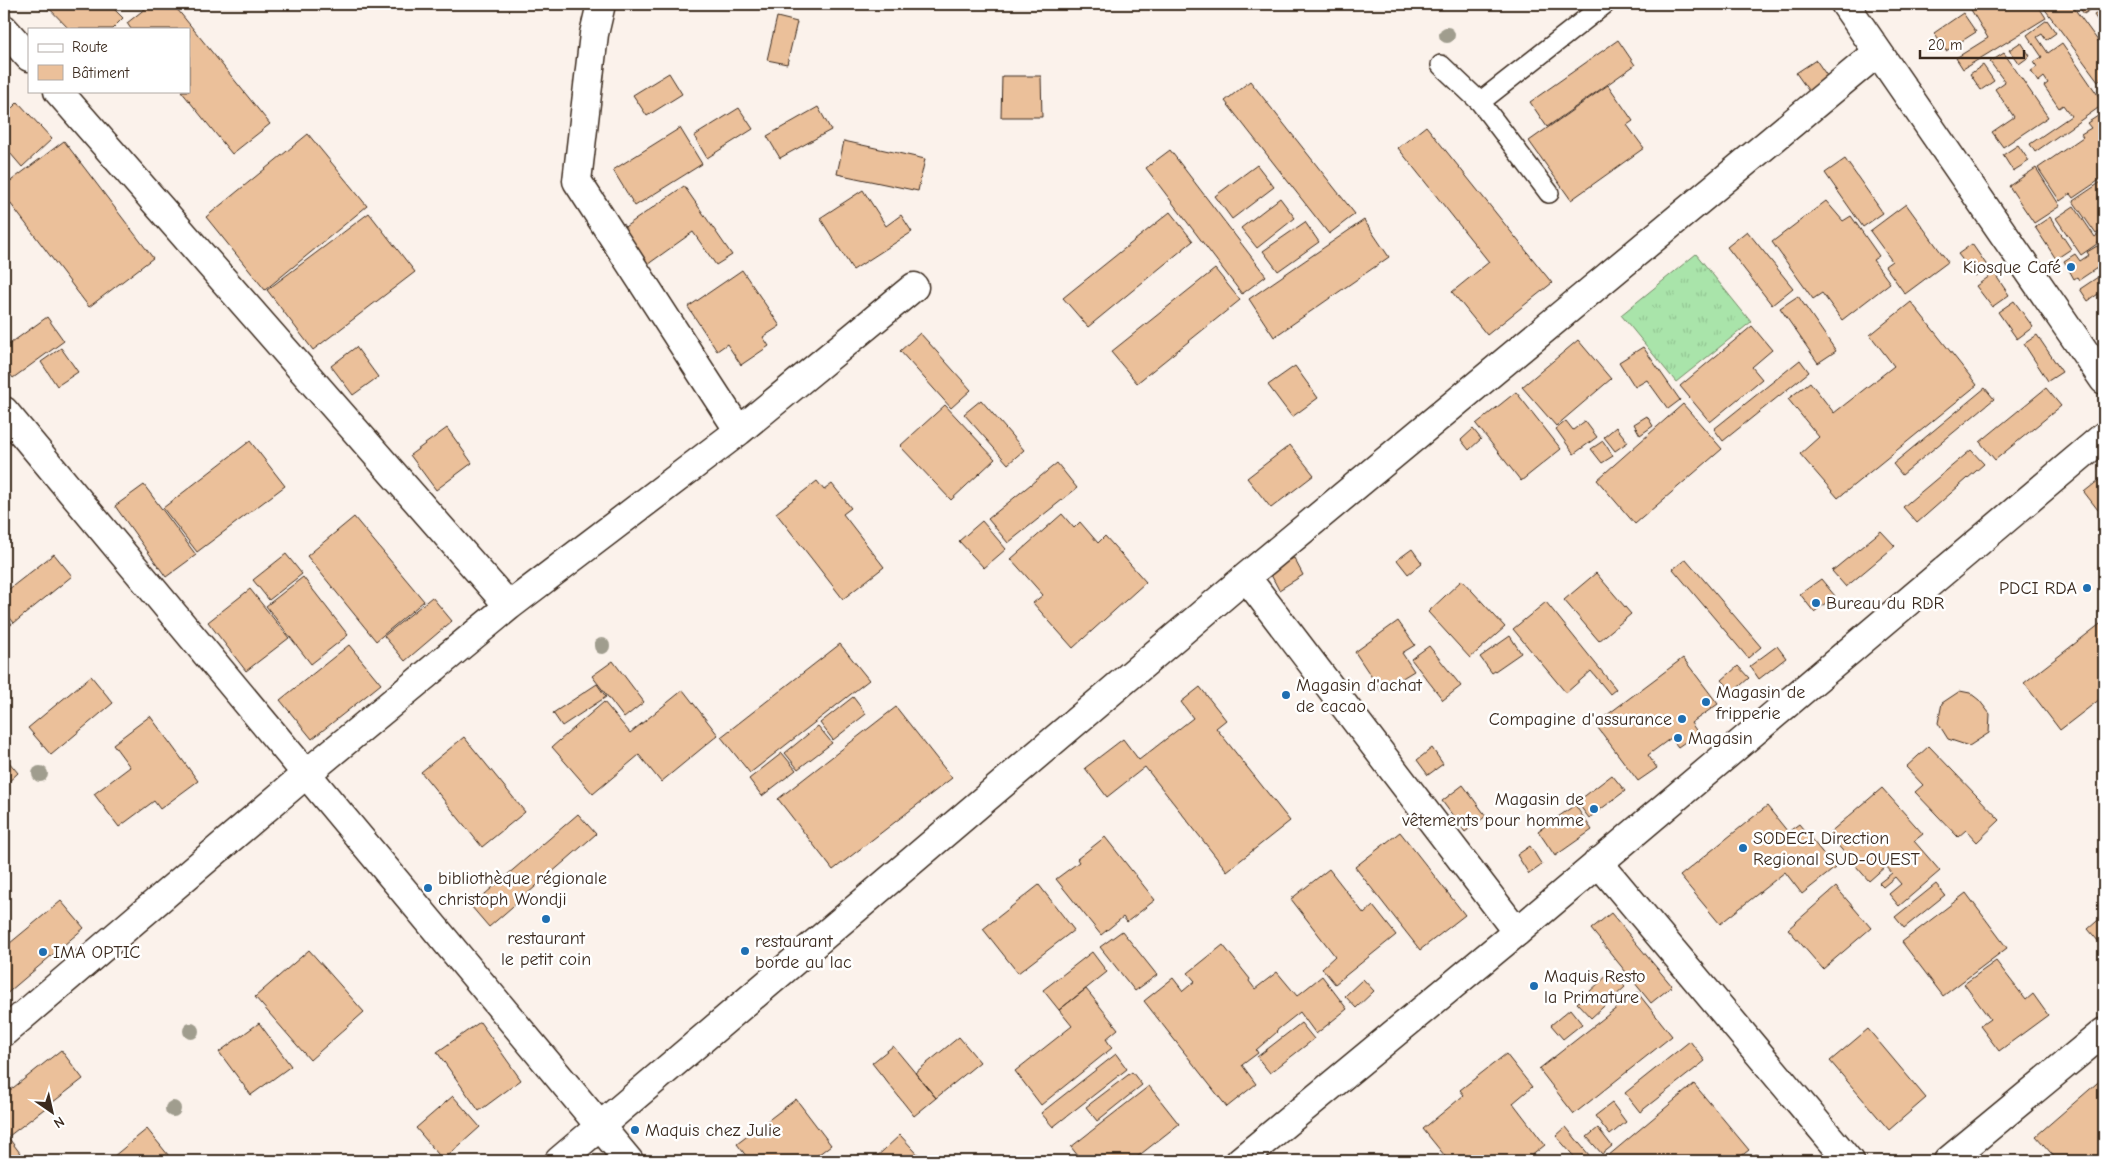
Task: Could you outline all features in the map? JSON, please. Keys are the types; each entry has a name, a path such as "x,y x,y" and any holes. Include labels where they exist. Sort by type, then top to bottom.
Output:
{"street":[{"path":"601,4 594,34 577,181 739,431"},
{"path":"1845,4 2104,380"},
{"path":"4,29 28,56"},
{"path":"559,1161 1246,576 1878,52"},
{"path":"59,92 509,606"},
{"path":"4,1031 306,774 509,606 739,431 914,287"},
{"path":"4,411 629,1161"},
{"path":"1240,1161 1517,932 2104,436"},
{"path":"1246,576 1517,932"},
{"path":"1598,862 1850,1161"},
{"path":"1948,1161 2104,1032"}],"lane":[{"path":"1480,102 1606,4"},
{"path":"1441,65 1480,102 1549,194"}],"green space":[{"path":"1696,254 1751,322 1676,382 1621,315"}],"building":[{"path":"45,4 109,4 123,18 113,28 68,28"},
{"path":"151,4 173,4 270,124 232,154 182,92 190,92 190,28 130,28 127,23"},
{"path":"1977,4 2037,4 2046,18 1963,69 1956,58 1988,38 1970,8"},
{"path":"2041,4 2071,4 2104,49 2104,76 2098,81"},
{"path":"2077,4 2099,4 2084,14"},
{"path":"2104,4 2104,30 2094,15 2102,10 2099,6"},
{"path":"1963,13 1976,32 1946,51 1934,33"},
{"path":"777,17 797,22 787,64 767,60"},
{"path":"2047,20 2056,33 2046,40 2042,34 2037,37 2048,53 2062,43 2104,104 2035,152 2030,144 2071,116 2063,105 2059,108 2044,86 2048,83 2044,77 2038,82 2031,71 2037,67 2034,62 2042,57 2027,35"},
{"path":"1618,40 1635,65 1547,127 1530,102"},
{"path":"2021,42 2030,56 2019,64 2009,50"},
{"path":"2004,53 2048,117 2003,147 1992,132 2014,117 1995,89 2005,82 1990,62"},
{"path":"1816,60 1832,83 1813,97 1796,73"},
{"path":"1983,65 1994,81 1981,90 1970,74"},
{"path":"669,73 682,94 647,116 633,95"},
{"path":"1002,76 1041,76 1042,117 1001,117"},
{"path":"1250,81 1355,214 1329,234 1225,101"},
{"path":"1608,85 1633,121 1627,125 1644,148 1571,200 1529,141"},
{"path":"18,102 52,139 22,167 4,146 4,116"},
{"path":"818,107 831,130 780,158 767,136"},
{"path":"739,108 753,129 707,158 694,136"},
{"path":"2101,114 2104,120 2104,177 2073,198 2070,194 2060,201 2038,168 2083,137 2081,134 2091,128 2087,123"},
{"path":"1426,126 1552,283 1487,335 1452,292 1489,262 1398,148"},
{"path":"680,128 702,164 635,206 613,170"},
{"path":"308,134 367,206 265,290 206,217"},
{"path":"64,141 153,258 89,307 4,195 4,186"},
{"path":"844,141 925,159 918,191 837,174"},
{"path":"2018,145 2029,161 2013,171 2003,155"},
{"path":"1170,150 1266,276 1242,294 1146,168"},
{"path":"1845,159 1883,213 1863,227 1825,173"},
{"path":"1257,165 1274,187 1232,219 1215,196"},
{"path":"2036,168 2060,206 2034,223 2009,186"},
{"path":"2104,180 2104,229 2096,234 2073,201"},
{"path":"684,186 732,255 716,265 693,232 644,267 619,231"},
{"path":"863,190 886,226 901,215 912,232 853,270 820,218"},
{"path":"1280,198 1295,218 1257,248 1241,228"},
{"path":"1826,201 1843,221 1851,216 1879,256 1873,260 1890,283 1842,320 1822,293 1813,299 1772,242"},
{"path":"1906,204 1948,262 1905,294 1885,266 1892,261 1870,231"},
{"path":"2074,206 2095,237 2100,233 2104,239 2081,255 2056,218"},
{"path":"1170,212 1193,241 1088,327 1063,298"},
{"path":"369,213 415,272 313,350 267,290"},
{"path":"2050,217 2071,249 2056,259 2035,227"},
{"path":"1364,220 1389,257 1274,337 1249,299"},
{"path":"1305,222 1319,242 1278,271 1263,251"},
{"path":"1747,231 1793,288 1772,305 1727,247"},
{"path":"1972,244 1988,267 1975,276 1958,254"},
{"path":"2097,246 2104,254 2104,259 2098,263 2100,266 2079,280 2077,277 2074,279 2064,261 2075,254 2080,261 2089,255 2087,252"},
{"path":"1215,269 1240,300 1137,383 1111,352"},
{"path":"742,270 780,326 763,337 769,346 741,365 727,344 717,351 688,307"},
{"path":"1994,273 2009,295 1992,307 1976,286"},
{"path":"2101,275 2104,279 2104,290 2088,301 2080,289"},
{"path":"1798,296 1836,351 1818,363 1780,308"},
{"path":"2014,301 2033,327 2017,339 1998,312"},
{"path":"1911,302 1977,385 1838,498 1800,454 1819,437 1788,399 1810,382 1834,413 1894,366 1870,335"},
{"path":"47,317 64,341 13,378 4,366 4,348"},
{"path":"1752,326 1772,350 1752,367 1762,379 1710,422 1680,386"},
{"path":"920,333 971,390 951,408 900,351"},
{"path":"2037,335 2062,372 2048,381 2024,344"},
{"path":"1578,340 1611,379 1556,426 1522,387"},
{"path":"356,347 378,377 353,395 331,366"},
{"path":"1643,347 1680,400 1668,409 1647,380 1635,387 1619,362"},
{"path":"61,348 78,372 57,386 41,362"},
{"path":"1800,360 1809,372 1723,441 1714,429"},
{"path":"1295,366 1318,398 1292,417 1268,385"},
{"path":"1985,388 1994,399 1902,475 1893,464"},
{"path":"2046,388 2061,406 1995,460 1980,442"},
{"path":"1516,392 1561,449 1521,481 1476,424"},
{"path":"981,400 1024,450 1008,464 964,414"},
{"path":"1683,404 1722,449 1635,524 1597,480"},
{"path":"945,405 995,459 951,500 900,446"},
{"path":"1647,416 1653,426 1640,435 1634,424"},
{"path":"1566,421 1573,430 1585,421 1597,437 1574,454 1556,429"},
{"path":"1616,427 1628,442 1615,451 1604,437"},
{"path":"447,428 472,463 436,490 410,455"},
{"path":"1473,429 1481,439 1469,450 1461,440"},
{"path":"250,441 285,486 197,552 163,508"},
{"path":"1603,441 1613,456 1602,463 1591,449"},
{"path":"1290,445 1314,475 1271,508 1247,478"},
{"path":"1971,450 1984,464 1917,523 1903,507"},
{"path":"1057,463 1077,488 1008,543 988,519"},
{"path":"2104,476 2104,505 2098,510 2084,492"},
{"path":"817,481 824,490 832,484 851,508 843,514 884,567 843,599 776,513"},
{"path":"144,485 196,555 166,577 115,506"},
{"path":"1062,514 1074,528 1080,522 1098,543 1105,536 1146,582 1073,648 1033,603 1043,595 1011,559"},
{"path":"354,517 424,601 376,641 307,556"},
{"path":"982,521 1006,549 984,568 959,541"},
{"path":"1881,531 1895,546 1846,587 1832,571"},
{"path":"1412,549 1422,563 1408,574 1397,560"},
{"path":"54,554 72,576 14,623 4,610 4,593"},
{"path":"286,554 302,574 269,600 253,580"},
{"path":"1294,558 1303,575 1279,590 1269,571"},
{"path":"1686,559 1761,647 1748,658 1673,569"},
{"path":"1596,573 1631,614 1599,641 1564,600"},
{"path":"303,577 348,635 311,664 266,606"},
{"path":"1821,579 1835,596 1814,612 1800,594"},
{"path":"1462,580 1505,627 1470,658 1428,612"},
{"path":"250,589 289,638 246,671 208,622"},
{"path":"432,597 452,621 405,661 384,636"},
{"path":"1546,602 1616,689 1610,694 1591,671 1566,693 1513,629"},
{"path":"4,613 12,624 4,630"},
{"path":"1398,621 1415,645 1402,653 1414,671 1381,691 1355,652"},
{"path":"2104,621 2104,696 2060,730 2024,683"},
{"path":"1510,636 1521,653 1492,673 1480,657"},
{"path":"840,644 869,680 750,773 721,737"},
{"path":"349,645 381,684 312,739 280,700"},
{"path":"1429,646 1461,686 1443,700 1411,659"},
{"path":"1777,646 1786,658 1759,679 1750,666"},
{"path":"1683,658 1718,704 1691,723 1698,733 1678,747 1671,738 1648,755 1657,768 1638,781 1595,724"},
{"path":"613,661 644,702 624,718 592,676"},
{"path":"1738,666 1749,678 1733,692 1722,680"},
{"path":"91,676 113,703 51,755 28,728"},
{"path":"597,684 606,697 562,726 553,713"},
{"path":"1200,687 1226,720 1216,728 1290,821 1227,871 1145,767 1107,797 1085,768 1123,739 1139,760 1193,718 1181,702"},
{"path":"683,690 718,735 661,782 639,755 593,794 552,747 604,702 630,733"},
{"path":"1960,691 1970,693 1979,700 1990,714 1989,733 1969,746 1948,739 1938,723 1942,703"},
{"path":"853,697 866,714 833,740 820,723"},
{"path":"896,707 952,778 833,870 778,799"},
{"path":"150,716 198,781 160,809 154,801 119,827 94,794 130,767 113,744"},
{"path":"818,726 832,743 798,769 785,753"},
{"path":"464,737 525,812 482,847 421,772"},
{"path":"1929,746 2000,820 1977,842 1966,830 1958,837 1915,792 1923,785 1906,767"},
{"path":"1432,748 1443,764 1428,775 1417,760"},
{"path":"782,753 796,770 762,796 749,779"},
{"path":"4,756 18,773 4,786"},
{"path":"1612,775 1625,791 1589,818 1577,802"},
{"path":"1463,785 1486,816 1465,832 1442,801"},
{"path":"1882,788 1923,834 1914,841 1940,871 1899,906 1889,894 1901,884 1895,877 1883,887 1879,883 1892,873 1886,866 1869,881 1828,834"},
{"path":"1575,805 1592,830 1555,856 1538,831"},
{"path":"1767,806 1788,832 1799,824 1835,868 1802,894 1785,872 1720,924 1680,876"},
{"path":"578,814 596,834 489,927 471,906"},
{"path":"1400,832 1465,915 1420,950 1355,867"},
{"path":"1105,837 1155,900 1127,922 1123,917 1101,935 1056,879 1079,862 1077,859"},
{"path":"1530,846 1542,865 1529,874 1517,855"},
{"path":"1329,869 1364,914 1373,906 1396,935 1335,984 1322,968 1335,956 1291,899"},
{"path":"1936,884 1945,895 1904,928 1895,917"},
{"path":"1039,885 1074,930 1018,973 983,929"},
{"path":"1836,887 1871,928 1823,969 1788,929"},
{"path":"1966,893 2007,948 1943,996 1902,942"},
{"path":"61,901 84,928 4,996 4,948"},
{"path":"1611,913 1672,986 1651,1003 1591,929"},
{"path":"2104,915 2104,948 2088,929"},
{"path":"1122,931 1157,975 1135,991 1100,947"},
{"path":"1223,945 1250,979 1249,981 1255,989 1277,972 1297,996 1322,976 1347,1009 1316,1034 1300,1012 1276,1031 1256,1050 1258,1053 1242,1065 1256,1084 1227,1107 1144,1001 1173,978 1183,991 1195,981 1188,973"},
{"path":"309,950 364,1012 310,1060 255,997"},
{"path":"1092,952 1107,972 1059,1010 1043,990"},
{"path":"1996,961 2026,1000 2033,994 2048,1015 1999,1051 1980,1026 1990,1019 1964,984"},
{"path":"1611,972 1625,987 1591,1018 1577,1003"},
{"path":"1363,979 1374,991 1356,1008 1345,996"},
{"path":"1086,989 1118,1029 1106,1039 1112,1048 1041,1105 1015,1071 1072,1026 1059,1010"},
{"path":"1637,992 1672,1036 1574,1114 1539,1069"},
{"path":"1570,1009 1582,1024 1563,1039 1551,1025"},
{"path":"480,1022 521,1080 479,1111 437,1052"},
{"path":"259,1023 291,1066 251,1095 219,1052"},
{"path":"1301,1023 1314,1039 1270,1073 1257,1057"},
{"path":"1868,1029 1926,1098 1889,1130 1830,1061"},
{"path":"959,1037 980,1062 936,1098 915,1073"},
{"path":"1690,1041 1705,1061 1640,1112 1625,1093"},
{"path":"893,1046 936,1098 914,1116 872,1063"},
{"path":"61,1050 83,1079 9,1136 4,1130 4,1095"},
{"path":"1116,1054 1127,1069 1053,1127 1041,1113"},
{"path":"1506,1054 1532,1087 1513,1103 1545,1145 1530,1157 1534,1161 1449,1161 1423,1129 1464,1095 1460,1090"},
{"path":"1132,1072 1142,1085 1097,1121 1086,1107"},
{"path":"2104,1077 2104,1156 2098,1161 2058,1161 2036,1136"},
{"path":"1694,1084 1749,1150 1735,1161 1602,1161"},
{"path":"1149,1086 1179,1124 1132,1161 1082,1161 1071,1147"},
{"path":"453,1096 480,1127 443,1160 416,1128"},
{"path":"796,1099 831,1145 810,1161 750,1161 737,1144"},
{"path":"1612,1103 1626,1122 1610,1135 1595,1116"},
{"path":"1566,1127 1589,1155 1581,1161 1578,1161 1556,1136"},
{"path":"1598,1128 1612,1146 1602,1154 1587,1137"},
{"path":"147,1129 173,1161 108,1161"},
{"path":"4,1132 20,1153 9,1161 4,1161"},
{"path":"900,1135 924,1161 872,1161"},
{"path":"1756,1154 1762,1161 1749,1161"}],"place":[{"name":"Kiosque Café","path":"2071,267"},
{"name":"PDCI RDA","path":"2087,588"},
{"name":"Bureau du RDR","path":"1816,603"},
{"name":"Magasin d'achat de cacao","path":"1286,695"},
{"name":"Magasin de fripperie","path":"1706,702"},
{"name":"Compagine d'assurance","path":"1682,719"},
{"name":"Magasin","path":"1678,738"},
{"name":"Magasin de vêtements pour homme","path":"1594,809"},
{"name":"SODECI Direction Regional SUD-OUEST","path":"1743,848"},
{"name":"bibliothèque régionale christoph Wondji","path":"428,888"},
{"name":"restaurant le petit coin","path":"546,919"},
{"name":"restaurant borde au lac","path":"745,951"},
{"name":"IMA OPTIC","path":"43,952"},
{"name":"Maquis Resto la Primature","path":"1534,986"},
{"name":"Maquis chez Julie","path":"635,1130"}]}
